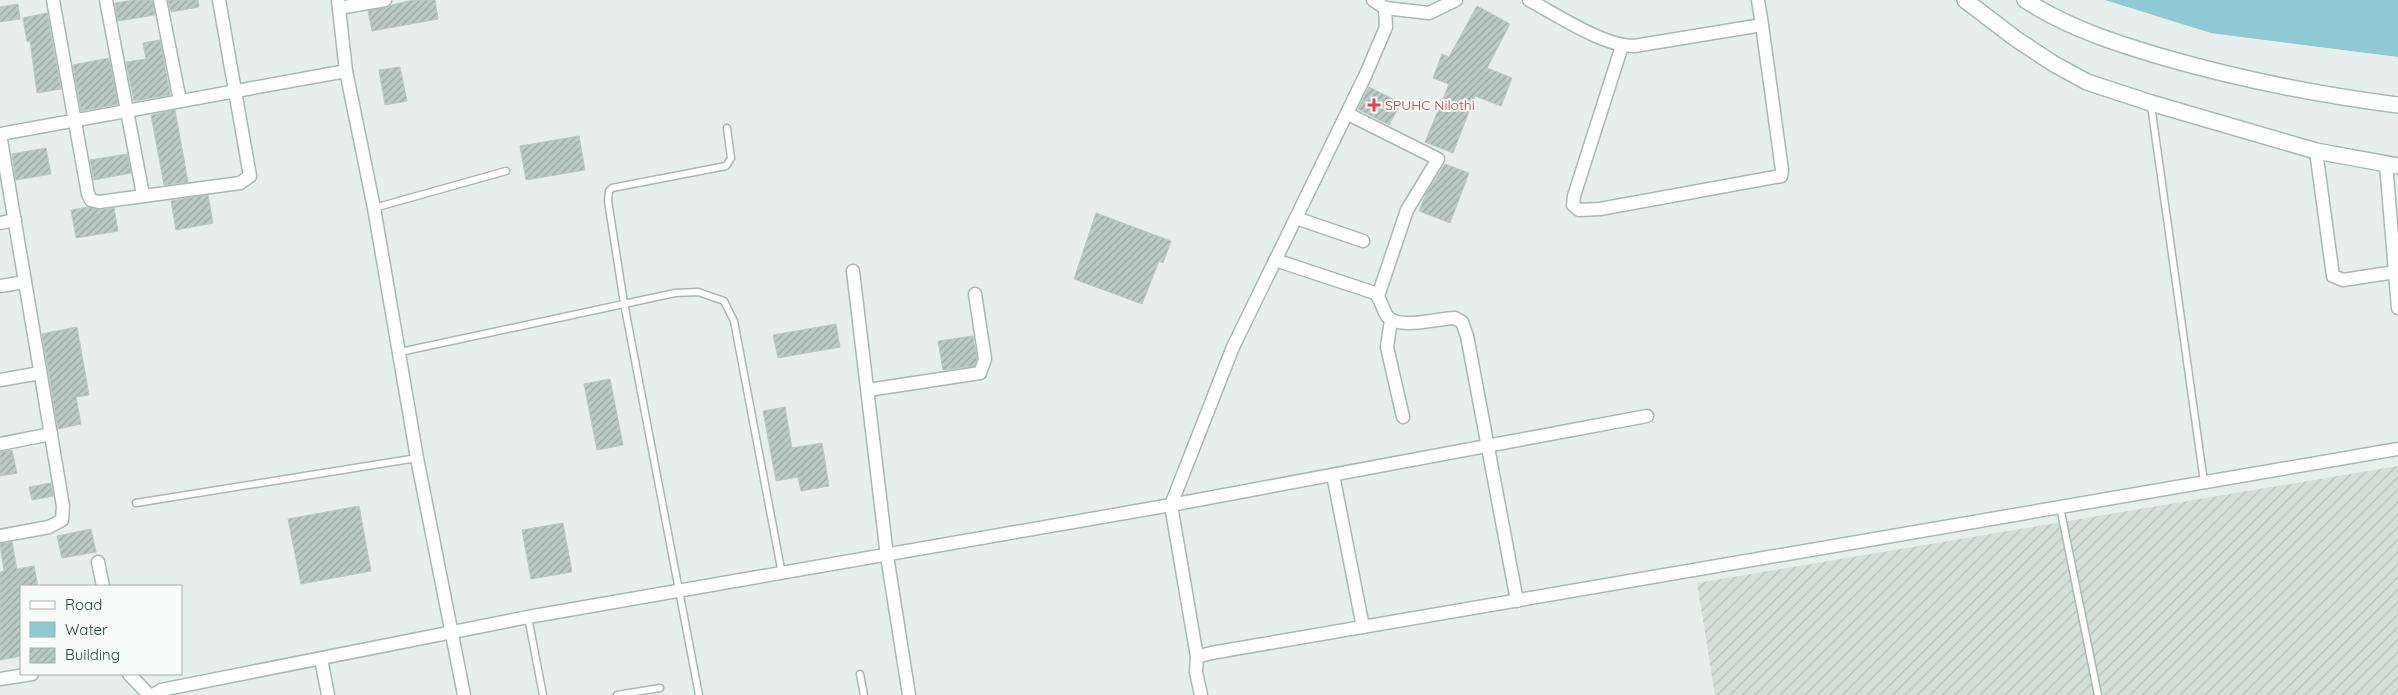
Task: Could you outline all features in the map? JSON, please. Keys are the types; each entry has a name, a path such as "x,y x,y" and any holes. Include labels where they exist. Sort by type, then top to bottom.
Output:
{"street":[{"path":"53,0 88,194 91,200 99,202 240,183 248,179 250,169 219,0"},
{"path":"106,0 143,195"},
{"path":"160,0 180,101"},
{"path":"385,0 338,4 346,71 374,208 417,458 464,695"},
{"path":"1373,0 1385,8 1429,13 1456,0"},
{"path":"1528,0 1603,39 1622,46 1634,46 1762,25"},
{"path":"1622,46 1574,196 1573,205 1579,210 1600,209 1781,176 1782,170 1758,0"},
{"path":"1965,0 2016,39 2054,64 2087,82 2316,152 2392,165 2398,308"},
{"path":"2025,0 2099,36 2209,70 2276,86 2339,98 2398,104"},
{"path":"1201,695 1196,672 1197,657 1171,505 1229,356 1348,114 1386,26 1385,8"},
{"path":"0,536 50,527 62,520 63,506 15,220 2,162 0,134 346,71"},
{"path":"1348,114 1438,159 1407,210 1378,296"},
{"path":"2316,152 2334,276 2336,279 2343,280 2395,272"},
{"path":"1296,218 1363,241"},
{"path":"0,223 15,220"},
{"path":"1275,260 1366,288 1378,296 1386,314 1391,320 1410,323 1452,318 1462,322 1467,336 1486,446 1517,601"},
{"path":"853,271 887,556 909,695"},
{"path":"0,286 25,282"},
{"path":"868,390 980,373 985,365 985,359 975,294"},
{"path":"1391,320 1387,347 1403,418"},
{"path":"0,380 40,373"},
{"path":"130,675 151,695 161,690 528,618 1171,505 1647,416"},
{"path":"0,444 51,434"},
{"path":"1197,657 1211,653 2398,449"},
{"path":"1333,475 1363,627"},
{"path":"98,562 102,585"},
{"path":"321,659 328,695"},
{"path":"0,679 26,675"}],"lane":[{"path":"2151,103 2204,482"},
{"path":"699,695 624,303 608,208 609,191 612,188 726,166 731,158 727,128"},
{"path":"374,208 506,171"},
{"path":"400,352 675,293 698,292 724,300 730,310 782,574"},
{"path":"136,503 417,458"},
{"path":"2060,507 2098,695"},
{"path":"528,618 543,695"},
{"path":"860,674 864,695"},
{"path":"622,695 660,688"}],"shaded area":[{"path":"2398,466 2398,695 1715,695 1697,583"}],"water":[{"path":"2105,0 2398,0 2398,57 2211,33"}],"building":[{"path":"152,0 155,15 118,21 115,3"},
{"path":"168,0 198,0 199,7 171,12"},
{"path":"413,0 435,0 438,19 372,31 368,11"},
{"path":"18,4 20,19 0,22 0,7"},
{"path":"1477,6 1510,24 1487,68 1512,78 1501,106 1475,96 1453,153 1425,142 1449,84 1433,78 1442,54 1449,57"},
{"path":"47,13 61,89 37,93 30,41 27,42 23,18"},
{"path":"160,40 170,95 134,101 126,62 146,59 143,43"},
{"path":"109,58 118,104 81,111 73,65"},
{"path":"400,67 407,101 385,105 379,70"},
{"path":"1369,87 1401,103 1389,125 1358,109"},
{"path":"175,110 188,182 164,185 151,115"},
{"path":"579,136 585,170 526,180 520,146"},
{"path":"46,148 51,174 16,180 12,154"},
{"path":"127,154 131,173 94,180 90,160"},
{"path":"1445,164 1469,173 1450,223 1419,211 1426,194"},
{"path":"208,195 213,223 176,230 171,201"},
{"path":"88,207 100,210 114,208 118,231 76,238 71,210"},
{"path":"1096,213 1171,241 1163,263 1159,261 1142,304 1074,279"},
{"path":"836,324 840,347 778,358 773,335"},
{"path":"77,327 89,395 76,397 81,424 58,429 42,334"},
{"path":"973,336 977,358 974,366 943,370 938,341"},
{"path":"610,379 623,445 597,450 584,384"},
{"path":"785,407 792,448 822,443 829,486 801,491 798,477 776,481 763,411"},
{"path":"12,450 17,473 0,476 0,452"},
{"path":"51,483 53,496 32,500 29,487"},
{"path":"359,506 371,571 301,584 288,519"},
{"path":"563,523 572,572 531,579 522,530"},
{"path":"91,529 96,552 62,558 57,536"},
{"path":"12,542 17,569 34,566 38,585 20,585 20,656 0,660 0,572 4,571 0,544"}],"place":[{"name":"SPUHC Nilothi","path":"1374,105"}]}
